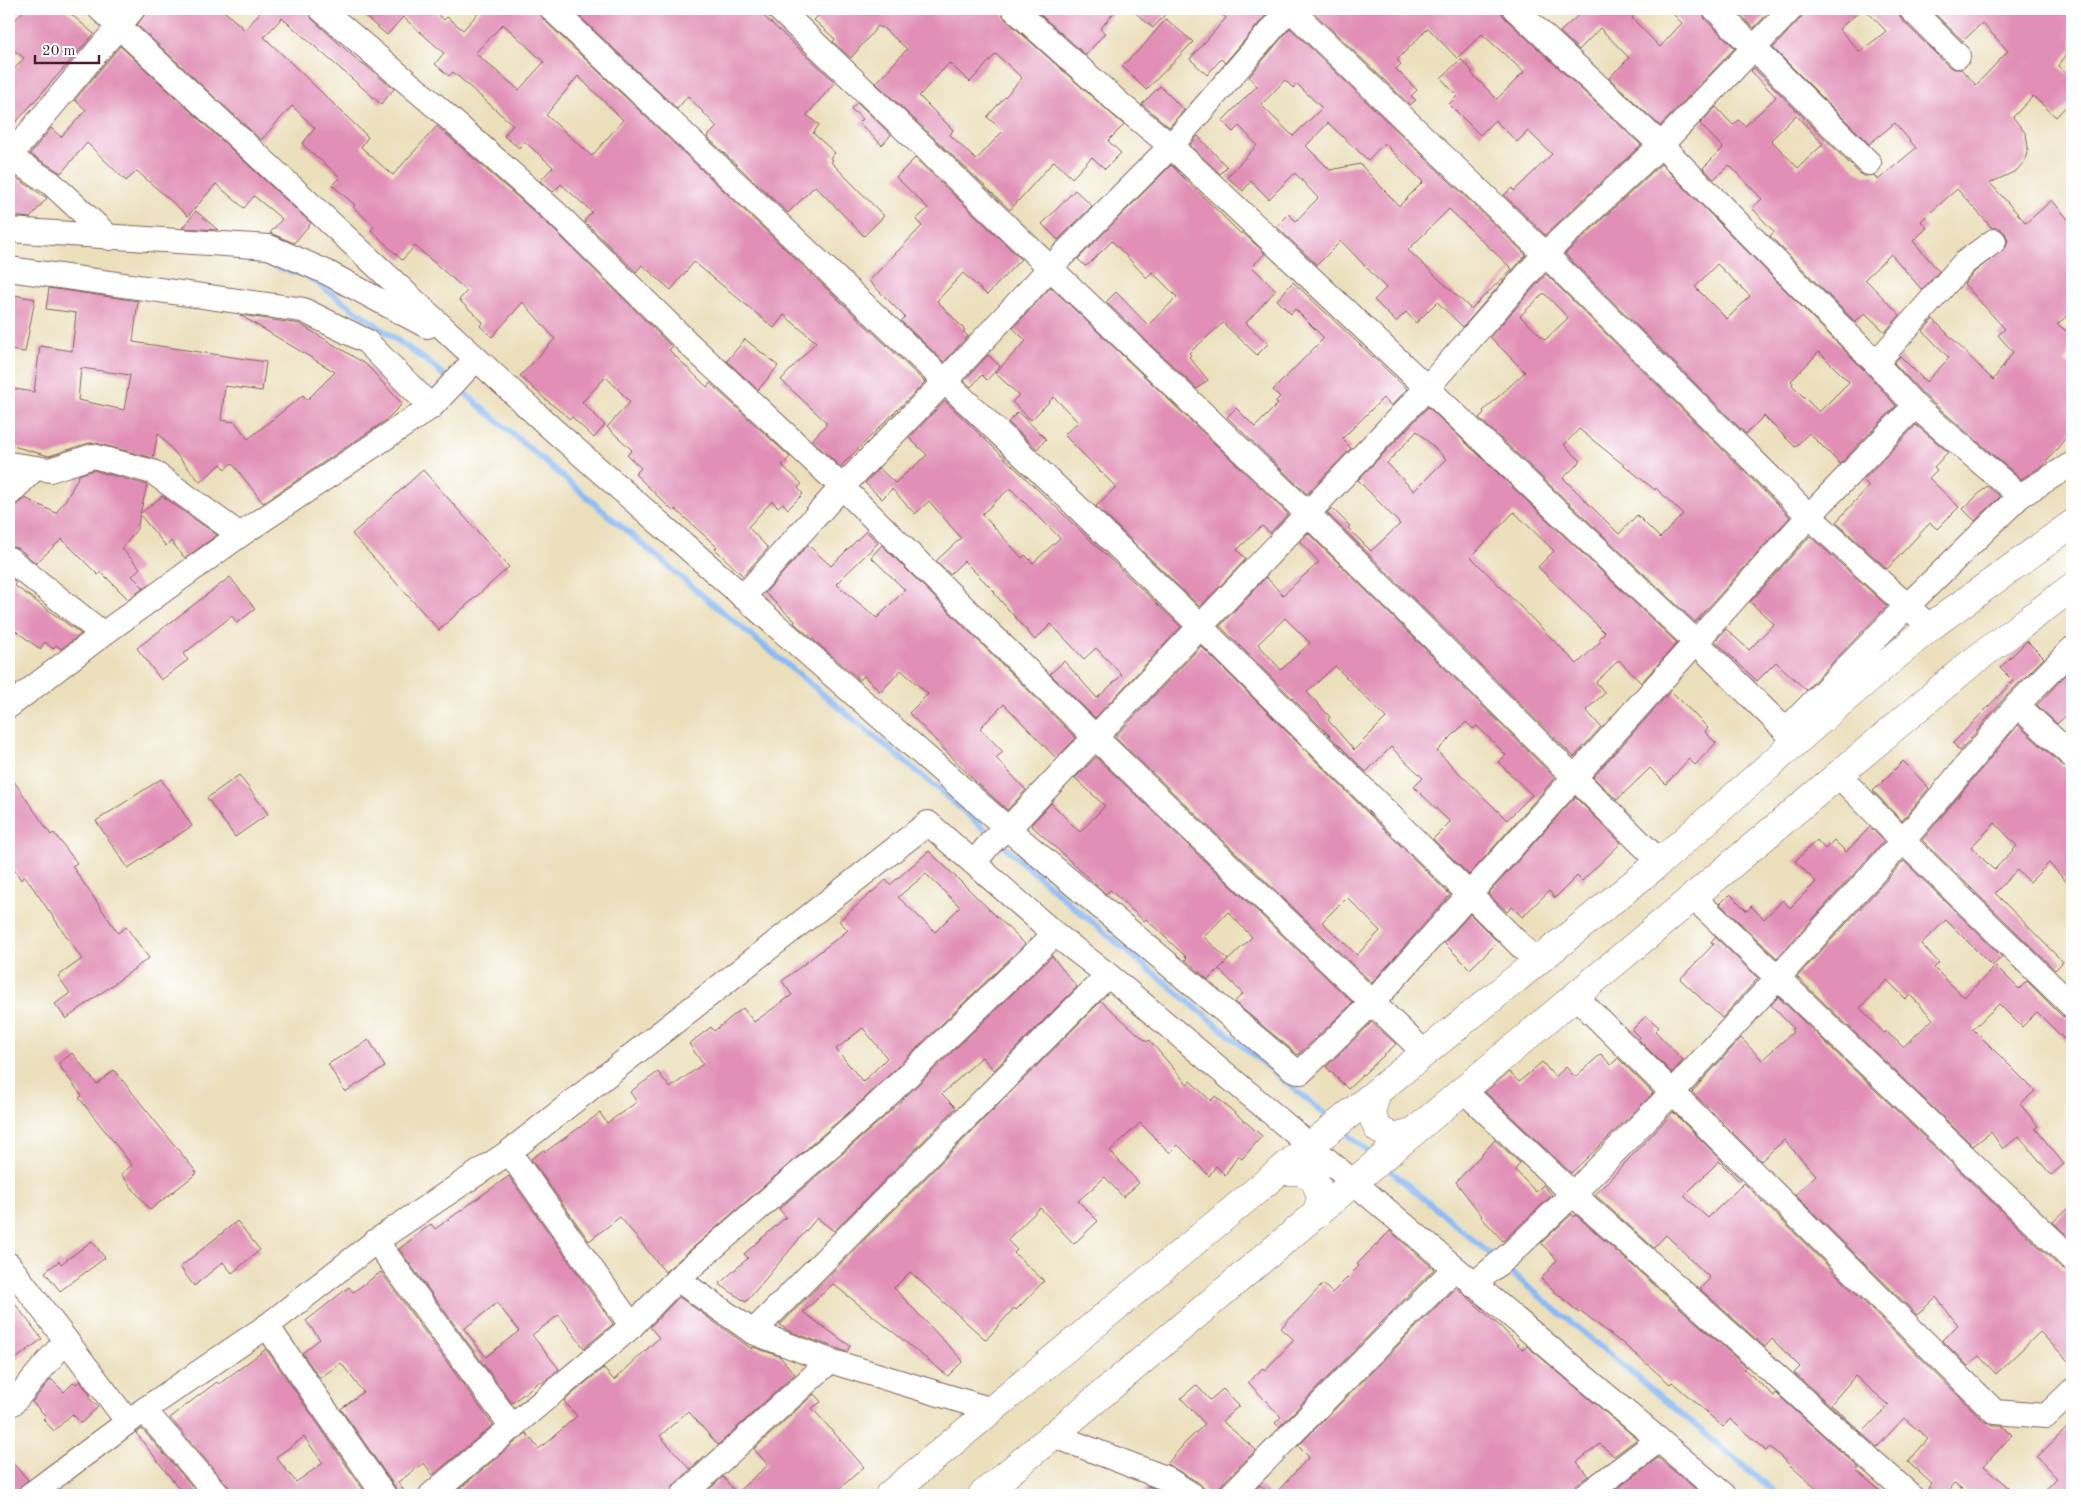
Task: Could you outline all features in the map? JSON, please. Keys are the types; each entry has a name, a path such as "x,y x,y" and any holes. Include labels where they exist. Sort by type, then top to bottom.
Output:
{"street":[{"path":"100,9 126,16 455,340 550,427 743,597 992,843 1293,1069 1301,1072 1372,1004 1574,776 1809,516 1915,406"},
{"path":"321,9 439,109 557,214 690,345 842,487 1096,738 1425,1053"},
{"path":"552,9 1202,627 1538,963"},
{"path":"779,9 1308,514 1660,862"},
{"path":"1014,9 1121,105 1171,146 1696,642 1791,736"},
{"path":"743,597 842,487 945,381 1050,268 1171,146 1289,9 1545,254 1809,516 1930,627"},
{"path":"1515,9 1661,145 1876,363 1915,406 2020,496"},
{"path":"1715,9 1869,163"},
{"path":"992,843 1202,627 1426,388 1545,254 1661,145 1791,9"},
{"path":"1911,9 1958,56"},
{"path":"110,238 50,183 9,157 126,16"},
{"path":"9,230 269,247 326,272 455,340"},
{"path":"1876,363 1964,263 1994,241"},
{"path":"9,269 303,310 366,341 431,407"},
{"path":"9,706 103,634 240,535 431,407 476,359"},
{"path":"9,464 50,470 93,456 153,472 240,535"},
{"path":"889,1495 1310,1146 1538,963 1660,862 1791,736 1906,607 2020,496 2072,464"},
{"path":"9,494 34,469"},
{"path":"1791,736 1930,627 2072,524"},
{"path":"9,559 103,634"},
{"path":"982,1495 1970,664 2072,587"},
{"path":"1473,1285 1510,1254 1573,1194 1672,1092 1903,841 2017,705 2072,649"},
{"path":"2017,705 2072,756"},
{"path":"1838,775 2072,1006"},
{"path":"30,1495 136,1416 267,1326 376,1241 509,1152 928,823 992,843 1055,934 1108,975 1724,1495"},
{"path":"1693,897 2072,1259"},
{"path":"431,1495 632,1326 677,1279 873,1109 1055,934"},
{"path":"753,1332 1108,975"},
{"path":"1575,996 1995,1412 2046,1416 2072,1391"},
{"path":"1464,1090 1573,1194 1910,1495"},
{"path":"1377,1092 1371,1113 1378,1129 1402,1141"},
{"path":"509,1152 632,1326"},
{"path":"1281,1170 1301,1170 1314,1179 1321,1196 1316,1215"},
{"path":"376,1241 513,1428"},
{"path":"9,1265 66,1340 136,1416 218,1495"},
{"path":"1231,1495 1454,1269"},
{"path":"677,1279 753,1332 830,1361 992,1410"},
{"path":"267,1326 384,1495"},
{"path":"9,1400 13,1403 66,1340"},
{"path":"683,1495 830,1361"},
{"path":"1053,1435 1165,1478 1192,1495"},
{"path":"1586,1495 1659,1440"}],"building":[{"path":"25,9 65,9 94,34 9,130 9,75 24,58 9,46 9,27"},
{"path":"149,9 222,9 245,30 263,9 308,9 312,19 363,65 394,89 381,104 282,18 264,37 368,137 361,147 393,175 437,126 548,224 672,347 669,350 707,387 710,383 790,457 782,465 802,484 798,488 803,494 788,509 783,503 778,507 772,501 748,527 768,548 743,576 715,549 717,547 675,509 673,511 635,474 641,468 627,455 632,450 607,427 630,402 606,377 582,402 605,425 594,438 572,417 570,419 520,376 555,339 523,302 492,337 480,326 483,322 459,300 467,291 415,246 402,260 371,230 374,226 353,207 355,205 332,185 340,177 302,144 315,128 292,106 261,140 137,25"},
{"path":"356,9 432,9 444,20 447,17 463,30 482,9 539,9 543,19 925,382 840,467 812,440 826,425 826,422 781,380 816,342 784,315 774,328 694,262 671,290 642,265 636,272 584,221 592,212 561,184 553,192 540,181 553,167 524,141 519,148 504,136 513,125 453,72 449,76 435,64 444,53 403,17 387,35","holes":["503,24 544,62 519,90 475,53","578,76 623,120 592,156 546,115"]},
{"path":"572,9 756,9 835,82 807,115 819,125 813,133 835,153 830,158 833,160 831,162 884,216 864,236 815,186 788,213 707,137 717,127 688,96 677,109"},
{"path":"825,9 1001,9 1005,19 1124,125 1108,141 1121,153 1105,169 1092,157 1072,178 1054,161 1010,210 876,83 907,49 882,27 878,26 851,58 833,42 835,39 814,20","holes":["996,54 1022,78 987,117 1003,131 976,160 950,135 953,130 919,96 949,63 970,82"]},
{"path":"1034,9 1117,9 1100,29 1105,33 1086,55"},
{"path":"1131,9 1170,9 1153,28"},
{"path":"1216,9 1271,9 1225,63 1221,59 1207,75 1190,59 1226,18"},
{"path":"1310,9 1498,9 1506,19 1641,145 1545,235 1504,195 1512,188 1514,191 1552,154 1528,131 1517,142 1495,120 1480,135 1449,104 1457,96 1441,78 1461,59 1473,72 1471,73 1497,99 1524,72 1482,34 1457,58 1428,28 1397,60 1401,64 1396,69 1417,90 1411,96 1416,100 1410,105"},
{"path":"1585,9 1641,9 1632,18 1660,47 1682,23 1668,9 1702,9 1705,19 1735,48 1660,126 1609,78 1629,58 1600,28 1579,50 1560,32"},
{"path":"1734,9 1772,9 1754,28"},
{"path":"1804,9 1862,9 1839,29 1860,52 1886,31 1865,9 1898,9 1901,19 1948,66 1954,69 1961,69 1976,85 2008,51 1982,23 1963,41 1930,9 2072,9 2072,48 2058,66 2072,79 2072,100 2056,117 2033,96 2013,117 2026,134 2028,147 2025,161 2016,171 1990,183 2026,223 2052,200 2072,224 2072,312 2057,324 2072,335 2072,349 2064,362 2072,366 2072,430 2044,465 2021,479 1925,396 1894,363 1900,356 1926,382 1949,358 1923,331 1933,319 1993,380 2013,352 1998,335 2005,329 1964,284 1973,273 2006,247 2008,240 2005,233 1999,228 1992,228 1957,189 1921,221 1927,228 1913,241 1939,271 1922,290 1891,254 1865,279 1900,315 1885,332 1865,313 1855,322 1770,236 1774,232 1752,208 1762,199 1729,165 1714,179 1703,168 1723,148 1700,124 1716,107 1733,125 1739,120 1745,126 1776,97 1751,71 1754,68 1859,173 1865,176 1874,175 1878,180 1916,148 1895,123 1869,144 1773,48 1801,18","holes":["1796,115 1823,144 1798,168 1771,140"]},
{"path":"1166,19 1193,42 1146,90 1122,66 1142,47"},
{"path":"1290,28 1526,255 1463,327 1437,302 1416,323 1406,312 1396,322 1374,300 1386,288 1341,241 1317,265 1276,226 1288,214 1296,221 1318,198 1295,173 1269,199 1251,181 1243,191 1227,177 1257,145 1239,126 1233,132 1222,121 1257,86 1249,77","holes":["1285,80 1293,88 1297,84 1322,108 1293,136 1261,105","1328,123 1368,160 1384,143 1423,182 1399,206 1360,164 1330,170 1306,146","1449,209 1512,269 1471,309 1408,250"]},
{"path":"120,46 311,223 294,243 270,233 282,219 254,196 244,208 216,184 188,216 137,171 126,181 87,143 61,173 30,154 51,128 61,137 86,110 75,100"},
{"path":"1160,86 1184,110 1169,127 1142,104"},
{"path":"857,102 891,135 882,145 859,123 863,119 851,109"},
{"path":"1198,136 1227,167 1220,174 1190,145"},
{"path":"915,158 1021,259 987,295 963,273 937,301 965,330 963,332 968,336 944,362 901,321 905,317 869,281 922,226 916,220 928,208 896,177"},
{"path":"1661,164 1866,372 1896,406 1840,464 1809,433 1795,447 1764,416 1746,434 1565,254","holes":["1717,264 1750,296 1727,319 1695,287","1819,352 1849,382 1819,412 1792,385 1791,381"]},
{"path":"1171,165 1241,234 1242,232 1265,253 1252,267 1276,290 1246,323 1268,344 1257,355 1223,323 1189,353 1191,355 1189,357 1208,380 1197,389 1106,302 1116,292 1148,325 1177,297 1152,272 1147,278 1112,241 1089,264 1085,266 1078,259"},
{"path":"12,175 47,198 30,218 9,216 9,178"},
{"path":"1075,190 1092,206 1058,240 1042,224"},
{"path":"196,211 218,230 182,228"},
{"path":"1546,274 1790,517 1695,622 1479,418 1484,413 1483,411 1525,372 1490,337","holes":["1544,293 1568,318 1545,340 1520,316","1579,429 1655,490 1656,488 1683,514 1660,538 1637,515 1619,534 1563,478 1581,461 1564,445"]},
{"path":"1293,282 1407,389 1391,406 1383,398 1342,439 1351,448 1307,494 1227,417 1236,408 1255,427 1278,404 1275,402 1280,397 1273,390 1324,338 1295,309 1291,314 1277,300"},
{"path":"1051,287 1288,514 1270,533 1262,526 1237,550 1246,559 1200,607 1096,506 1116,487 1064,435 1078,422 1054,397 1031,420 1012,402 1019,395 995,373 1026,341 1013,328"},
{"path":"49,288 138,301 133,342 266,362 262,391 225,386 221,420 235,422 248,439 303,395 307,400 335,372 240,315 300,324 367,365 402,404 385,421 263,503 232,463 225,469 221,464 200,482 158,433 153,458 96,443 89,443 49,456 9,445 9,388 34,392 40,346 72,351 76,313 46,309","holes":["81,368 130,375 124,410 78,400"]},
{"path":"9,294 35,299 25,352 9,350"},
{"path":"745,339 778,366 758,390 727,361"},
{"path":"988,355 1000,366 987,380 982,375 971,387 964,381"},
{"path":"945,401 1181,627 1095,718 1050,674 1064,661 1097,698 1122,675 1096,648 1084,659 1051,624 1035,640 995,592 964,561 950,574 936,561 961,538 929,501 915,514 892,489 882,499 865,483 879,468 895,483 927,455 909,438","holes":["1010,488 1060,538 1033,563 1025,555 1022,558 982,514"]},
{"path":"1428,407 1677,643 1641,683 1619,660 1596,682 1605,693 1586,710 1601,727 1574,757 1327,513 1332,508 1350,526 1348,528 1371,551 1400,524 1358,480","holes":["1417,431 1446,459 1414,491 1387,463","1514,512 1554,551 1538,567 1605,633 1599,639 1601,641 1577,664 1471,557"]},
{"path":"1018,412 1046,439 1037,449 1008,422"},
{"path":"1916,425 1948,452 1934,467 1937,470 1929,478 1959,507 1937,529 1930,523 1887,569 1836,522 1869,486 1863,480"},
{"path":"93,470 147,485 140,514 162,496 217,535 185,558 171,541 166,546 140,515 137,529 122,549 140,568 132,576 144,588 128,599 101,572 98,575 62,539 36,563 18,548 9,546 9,511 13,507 25,498 56,513 70,493 79,475"},
{"path":"423,470 509,567 439,630 352,534"},
{"path":"1987,486 2000,497 1975,521 1963,509"},
{"path":"866,531 878,543 836,584 877,618 905,590 871,557 882,545 1076,738 1056,758 1004,704 980,728 1003,752 996,758 1026,790 1007,810 974,780 909,713 928,694 901,670 881,692 864,676 860,680 794,623 795,621 765,593 808,545 831,566"},
{"path":"1308,533 1555,778 1469,875 1433,839 1450,822 1414,787 1423,778 1391,747 1366,772 1220,626 1266,577 1283,595 1319,562 1300,542","holes":["1285,618 1310,643 1281,670 1258,644","1335,666 1386,718 1354,750 1328,720 1330,717 1307,692","1466,722 1473,729 1477,726 1506,755 1498,762 1532,795 1507,820 1437,751"]},
{"path":"1810,536 1887,606 1806,690 1776,662 1757,681 1715,641 1726,629 1749,650 1774,624 1750,602"},
{"path":"9,576 16,583 14,585 81,634 61,649 56,645 53,649 45,642 40,649 9,626"},
{"path":"230,577 255,609 237,623 232,616 183,654 188,660 161,680 137,648"},
{"path":"2027,641 2044,658 2006,696 1960,751 1953,743 2013,681 2000,668"},
{"path":"1201,646 1450,895 1372,983 1115,737","holes":["1347,897 1380,931 1357,955 1322,922"]},
{"path":"2072,668 2072,710 2057,724 2037,705"},
{"path":"1671,691 1708,728 1705,732 1716,743 1695,765 1689,759 1666,784 1650,768 1617,800 1593,777"},
{"path":"2018,725 2063,766 2072,769 2072,888 2049,863 2030,882 2017,870 1995,893 2063,962 2055,970 1922,840","holes":["1995,823 2017,846 1994,870 1971,847"]},
{"path":"1096,757 1353,1003 1298,1055 1234,1002 1243,994 1219,969 1208,980 1185,960 1187,958 1146,919 1144,921 1110,890 1106,894 1031,825 1051,803 1080,832 1105,806 1075,778","holes":["1228,912 1252,937 1219,969 1228,960 1204,937"]},
{"path":"1903,761 1929,788 1902,821 1873,791"},
{"path":"9,774 51,835 54,833 77,863 72,866 118,933 126,927 149,958 66,1019 55,1004 70,993 58,976 82,959 25,876 21,880 11,865 15,862 9,853"},
{"path":"239,775 268,814 235,837 207,798"},
{"path":"161,779 192,826 128,868 96,821"},
{"path":"1575,797 1621,843 1582,881 1577,876 1555,898 1549,891 1522,917 1512,907 1507,912 1488,894"},
{"path":"1870,827 1884,841 1777,958 1720,904 1730,894 1747,911 1751,906 1764,919 1783,900 1790,908 1816,882 1795,861 1817,840 1825,849 1834,840 1846,852"},
{"path":"929,851 1025,944 864,1099 665,1272 620,1217 589,1241 531,1159 544,1150 545,1152 600,1113 607,1123 637,1102 630,1092 658,1072 670,1088 703,1064 689,1044 711,1027 714,1031 743,1008 754,1022 792,995 782,981 848,930 839,921 886,880 890,885","holes":["926,874 960,907 935,932 898,897","863,1028 887,1058 863,1082 836,1049"]},
{"path":"1904,861 2002,957 1992,966 1946,920 1921,944 1939,963 1934,968 1964,997 1996,966 2019,989 2027,981 2062,1016 2072,1019 2072,1047 2037,1012 2022,1027 1999,1004 1973,1029 2035,1091 2020,1104 2038,1126 2035,1128 2064,1164 2051,1175 2019,1136 2003,1149 1991,1132 1973,1146 1797,977","holes":["1887,980 1906,999 1910,995 1933,1019 1903,1047 1886,1031 1884,1033 1860,1008"]},
{"path":"1470,914 1498,942 1470,969 1444,943"},
{"path":"1715,937 1758,978 1722,1018 1680,979 1714,944 1711,942"},
{"path":"1052,956 1077,987 994,1070 982,1057 942,1094 956,1108 834,1231 817,1218 746,1302 719,1284 748,1258 744,1254 786,1217 779,1209 882,1119"},
{"path":"1778,997 2062,1269 2072,1272 2072,1365 2040,1332 1996,1374 1979,1356 1968,1366 1942,1340 1958,1325 1936,1297 1917,1315 1795,1195 1816,1175 1784,1140 1761,1161 1692,1092 1741,1038 1762,1060 1793,1032 1791,1029 1793,1028 1771,1005"},
{"path":"1101,1001 1147,1042 1149,1040 1187,1084 1190,1081 1211,1101 1215,1096 1262,1136 1242,1159 1238,1156 1225,1175 1216,1166 1209,1176 1178,1145 1170,1153 1140,1123 1110,1151 1139,1183 1123,1197 1105,1177 1078,1201 1098,1221 1074,1244 1040,1208 1007,1240 1017,1250 1014,1253 1044,1281 1016,1310 1014,1308 986,1340 910,1272 894,1288 963,1361 948,1376 833,1284 803,1312 850,1346 847,1352 789,1331 780,1325"},
{"path":"1646,1016 1659,1027 1655,1031 1683,1060 1672,1073 1638,1039 1639,1037 1632,1030"},
{"path":"1372,1022 1396,1044 1348,1089 1326,1067"},
{"path":"369,1040 385,1067 345,1092 328,1064"},
{"path":"72,1053 97,1084 114,1070 197,1173 150,1210 121,1174 132,1165 79,1098 82,1096 58,1064"},
{"path":"1601,1054 1611,1065 1618,1058 1653,1093 1571,1173 1485,1092 1509,1072 1519,1082 1542,1062 1555,1077 1566,1067 1575,1077"},
{"path":"1673,1112 1741,1180 1740,1182 1719,1161 1684,1196 1708,1218 1744,1183 1985,1422 1994,1426 2003,1426 2012,1435 1984,1466 2017,1495 1969,1495 1955,1483 1945,1495 1923,1495 1932,1484 1908,1462 1928,1439 1904,1418 1877,1447 1794,1373 1800,1367 1772,1339 1765,1347 1700,1289 1710,1278 1666,1235 1654,1248 1595,1195","holes":["1855,1376 1889,1405 1862,1433 1831,1404"]},
{"path":"1495,1140 1520,1163 1515,1170 1536,1192 1543,1185 1552,1195 1503,1241 1481,1217 1456,1182"},
{"path":"509,1176 613,1324 584,1348 559,1315 532,1335 559,1369 512,1403 399,1249 431,1224 435,1229","holes":["497,1303 519,1331 486,1357 464,1329"]},
{"path":"2072,1204 2072,1240 2053,1222"},
{"path":"1572,1214 1574,1217 1576,1215 1746,1367 1744,1369 1774,1396 1776,1393 1859,1468 1856,1470 1885,1495 1823,1495 1770,1447 1766,1451 1730,1419 1723,1427 1672,1382 1670,1384 1620,1341 1581,1311 1579,1313 1541,1279 1557,1260 1541,1243"},
{"path":"237,1221 260,1250 232,1273 223,1262 194,1286 180,1267"},
{"path":"1390,1231 1434,1269 1279,1427 1275,1423 1281,1417 1248,1382 1263,1368 1265,1370 1294,1340 1281,1328 1323,1284 1332,1293 1359,1266 1357,1264"},
{"path":"92,1241 105,1258 60,1291 45,1272 59,1261 61,1264"},
{"path":"381,1272 493,1425 433,1475 424,1463 398,1482 407,1495 398,1495 395,1487 341,1409 363,1392 341,1363 320,1378 302,1353 320,1339 306,1321 349,1287 353,1292"},
{"path":"1456,1287 1501,1327 1523,1350 1527,1346 1637,1439 1614,1456 1600,1444 1577,1462 1588,1476 1577,1484 1572,1495 1274,1495 1309,1457 1298,1446"},
{"path":"9,1296 42,1339 9,1364"},
{"path":"679,1297 752,1349 753,1347 779,1356 795,1374 718,1445 688,1411 660,1436 690,1469 705,1456 674,1485 670,1495 452,1495 526,1433 539,1449 577,1416 564,1401 603,1368 614,1380 659,1338 650,1327"},
{"path":"266,1349 367,1495 231,1495 228,1486 170,1418 217,1382 219,1384","holes":["304,1437 323,1463 296,1482 276,1457"]},
{"path":"51,1379 64,1392 74,1382 76,1384 80,1381 90,1395 88,1397 98,1407 81,1423 72,1414 54,1431 43,1419 46,1416 32,1402"},
{"path":"1196,1385 1210,1400 1223,1389 1239,1406 1222,1421 1256,1450 1221,1485 1218,1495 1206,1495 1199,1483 1167,1464 1205,1424 1181,1398"},
{"path":"814,1394 821,1402 812,1408 864,1467 832,1495 703,1495 723,1477 736,1493 768,1465 754,1449"},
{"path":"2072,1423 2072,1495 2041,1495 2057,1478 2037,1457"},
{"path":"142,1429 200,1495 184,1495 136,1433"},
{"path":"1658,1458 1703,1495 1609,1495 1610,1494"},
{"path":"9,1459 28,1480 12,1495 9,1495"},
{"path":"1260,1485 1271,1495 1250,1495"},
{"path":"1148,1486 1159,1490 1167,1495 1141,1495"}],"waterway":[{"path":"238,255 307,276 428,362 696,590 937,788 1076,909 1332,1120"},
{"path":"1341,1129 1374,1156"},
{"path":"1385,1166 1496,1259"},
{"path":"1503,1266 1779,1495"}]}
